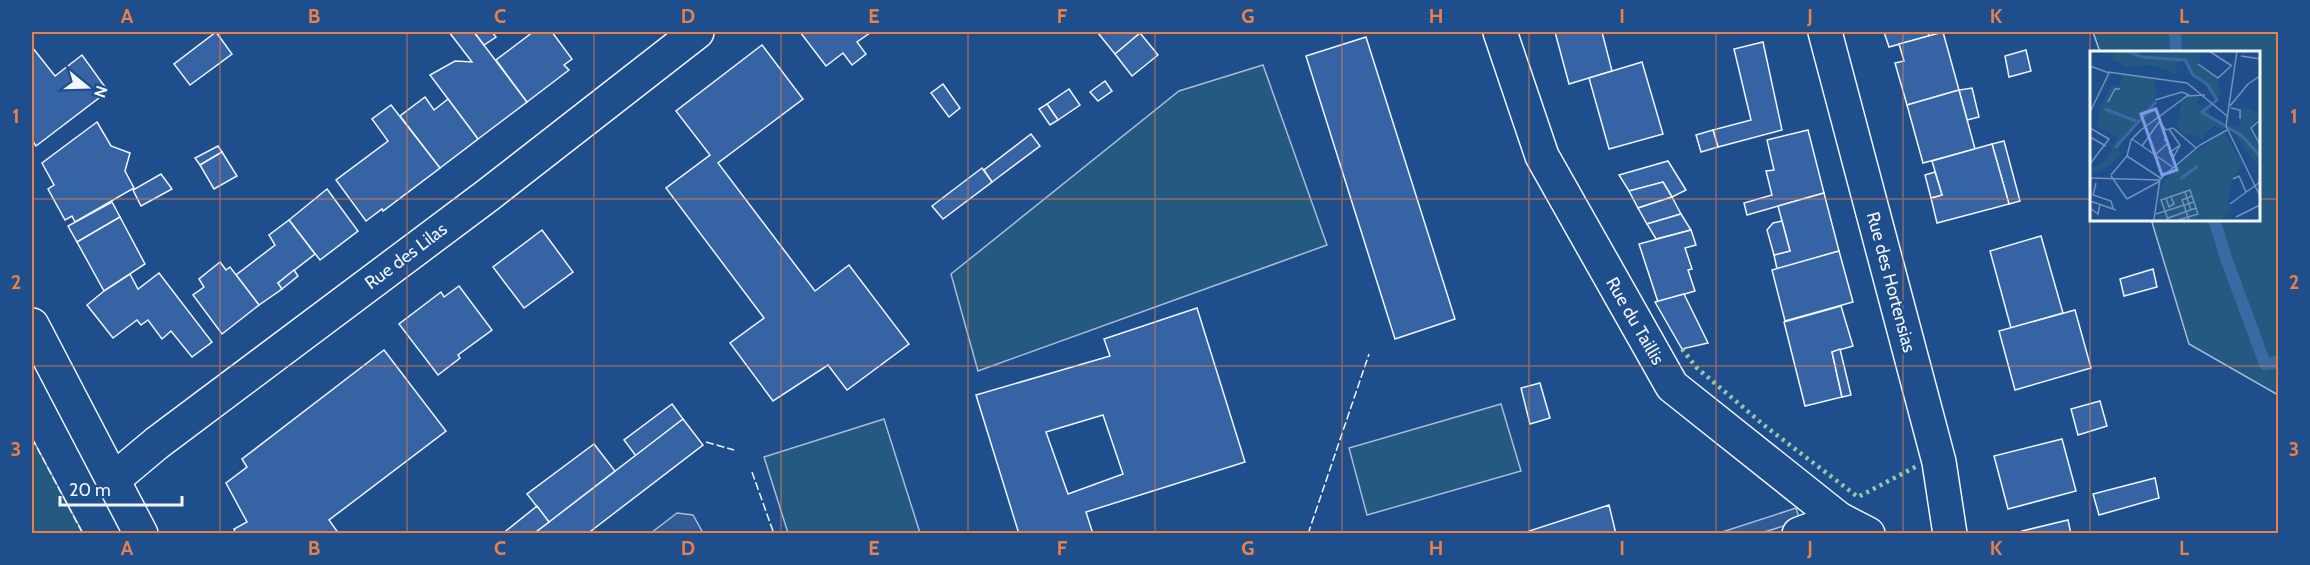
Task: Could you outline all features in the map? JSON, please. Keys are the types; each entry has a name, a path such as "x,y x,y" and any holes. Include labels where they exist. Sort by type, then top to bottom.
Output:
{"street":[{"name":"Rue des Lilas","path":"114,479 157,442 479,202 698,32"},
{"name":"Rue du Taillis","path":"1500,32 1542,156 1672,386 1839,519 1868,534"},
{"name":"Rue des Hortensias","path":"1825,32 1939,462 1950,534"},
{"path":"32,325 141,534"},
{"path":"1799,534 1839,519"}],"shaded area":[{"path":"2093,32 2278,32 2278,395 2189,344 2151,220 2259,220 2259,51 2100,51"},
{"path":"1263,65 1327,245 978,371 951,274 1179,91"},
{"path":"1501,404 1521,471 1367,515 1349,448"},
{"path":"884,419 920,533 788,533 764,457"},
{"path":"32,438 83,533 32,533"},
{"path":"1796,508 1800,521 1761,533 1716,534"},
{"path":"677,513 693,515 703,533 651,533"}],"building":[{"path":"216,32 232,54 190,85 174,64"},
{"path":"449,32 474,32 527,102 478,139 430,75 455,61 472,62"},
{"path":"474,32 492,32 496,37 484,45"},
{"path":"533,32 552,32 572,59 564,65 569,70 527,102 496,60"},
{"path":"800,32 870,33 857,42 866,54 852,65 843,53 826,66"},
{"path":"1555,32 1602,32 1612,71 1569,84"},
{"path":"1884,32 1928,32 1929,36 1889,47"},
{"path":"1943,32 1959,90 1907,105 1895,63 1904,61 1899,44"},
{"path":"1098,33 1140,33 1115,54"},
{"path":"1140,33 1158,55 1132,76 1115,54"},
{"path":"1366,37 1455,319 1395,339 1306,56"},
{"path":"1763,42 1782,130 1718,147 1713,130 1751,120 1734,49"},
{"path":"762,45 803,99 718,163 815,291 849,265 909,344 847,390 828,365 773,401 730,343 764,318 666,188 710,155 676,111"},
{"path":"32,47 55,76 82,55 108,91 36,146 32,140"},
{"path":"2026,50 2031,71 2009,77 2005,56"},
{"path":"1642,62 1663,134 1609,149 1589,78"},
{"path":"1105,81 1112,91 1098,101 1090,92"},
{"path":"943,84 960,108 949,117 931,93"},
{"path":"1972,88 1979,117 1967,120 1959,90"},
{"path":"1069,89 1080,105 1058,120 1047,104"},
{"path":"1959,90 1975,149 1923,163 1907,105"},
{"path":"425,97 434,110 448,99 478,139 440,168 400,116"},
{"path":"1047,104 1058,120 1050,125 1039,109"},
{"path":"391,105 440,168 366,221 336,180 388,141 372,119"},
{"path":"97,122 111,146 130,153 125,171 134,188 75,222 72,216 65,220 48,189 54,185 42,163"},
{"path":"1713,130 1718,147 1701,152 1696,135"},
{"path":"1808,130 1824,193 1747,215 1744,203 1772,195 1766,171 1774,170 1767,140"},
{"path":"1031,134 1040,146 992,182 984,170"},
{"path":"2004,141 2020,201 2009,204 1992,144"},
{"path":"1992,144 2009,204 1937,223 1931,198 1942,195 1932,161"},
{"path":"218,146 222,152 200,165 195,158"},
{"path":"222,152 237,176 214,189 200,165"},
{"path":"1668,161 1686,190 1672,197 1663,182 1629,191 1619,175"},
{"path":"982,168 992,182 943,219 932,206"},
{"path":"1935,172 1942,195 1931,198 1925,175"},
{"path":"161,174 172,189 141,206 133,190"},
{"path":"1663,182 1672,197 1638,208 1629,191"},
{"path":"327,189 358,231 320,260 289,220"},
{"path":"1824,193 1839,251 1777,269 1774,255 1790,251 1778,206"},
{"path":"1672,197 1681,214 1647,224 1638,208"},
{"path":"112,202 120,217 77,242 68,226"},
{"path":"1681,214 1691,230 1656,239 1647,224"},
{"path":"120,217 145,264 104,291 77,242"},
{"path":"289,220 315,254 278,283 282,289 259,305 236,275 275,245 269,235"},
{"path":"1782,221 1790,251 1774,255 1767,230 1773,223"},
{"path":"542,230 573,272 524,308 493,267"},
{"path":"1691,230 1696,245 1685,248 1692,269 1688,270 1695,291 1658,302 1639,244"},
{"path":"2041,236 2063,313 2011,328 1990,251"},
{"path":"1839,251 1853,302 1785,321 1772,270"},
{"path":"220,262 226,270 230,267 259,305 222,334 193,295 204,287 199,279"},
{"path":"2153,269 2157,287 2124,296 2120,279"},
{"path":"294,270 298,276 282,289 278,283"},
{"path":"159,273 212,342 192,357 171,331 162,339 148,320 141,325 137,320 113,338 87,305 130,274 138,289"},
{"path":"459,286 492,330 458,355 460,358 438,375 399,324 441,292 444,297"},
{"path":"1684,294 1708,343 1682,349 1655,302"},
{"path":"1841,306 1853,346 1832,352 1842,397 1805,406 1784,322"},
{"path":"1197,308 1245,462 1086,512 1093,534 1019,534 976,395 1110,356 1104,339","holes":["1103,415 1123,474 1068,494 1046,432"]},
{"path":"2075,310 2091,368 2015,390 1999,331"},
{"path":"1840,349 1851,395 1842,397 1832,352"},
{"path":"384,350 446,431 329,520 339,534 236,534 234,529 247,522 226,483 247,467 242,459"},
{"path":"1540,383 1550,418 1530,424 1521,388"},
{"path":"2100,401 2107,426 2078,435 2071,409"},
{"path":"672,404 683,419 636,456 624,440"},
{"path":"683,419 703,445 587,534 533,534"},
{"path":"2062,439 2076,491 2008,509 1994,456"},
{"path":"594,444 615,471 549,522 527,494"},
{"path":"2155,478 2159,498 2099,515 2093,494"},
{"path":"1609,505 1616,534 1520,534"},
{"path":"537,506 549,522 533,534 502,534"},
{"path":"2068,520 2071,534 2023,534 2022,531"}],"waterway":[{"path":"2175,32 2176,51"},
{"path":"2214,220 2265,364 2278,362"}],"hedge":[{"path":"1682,349 1697,368 1765,426 1858,497 1917,466"}],"fence":[{"path":"1308,534 1369,354"},
{"path":"32,438 83,534"},
{"path":"706,442 734,450"},
{"path":"752,472 774,534"}]}
